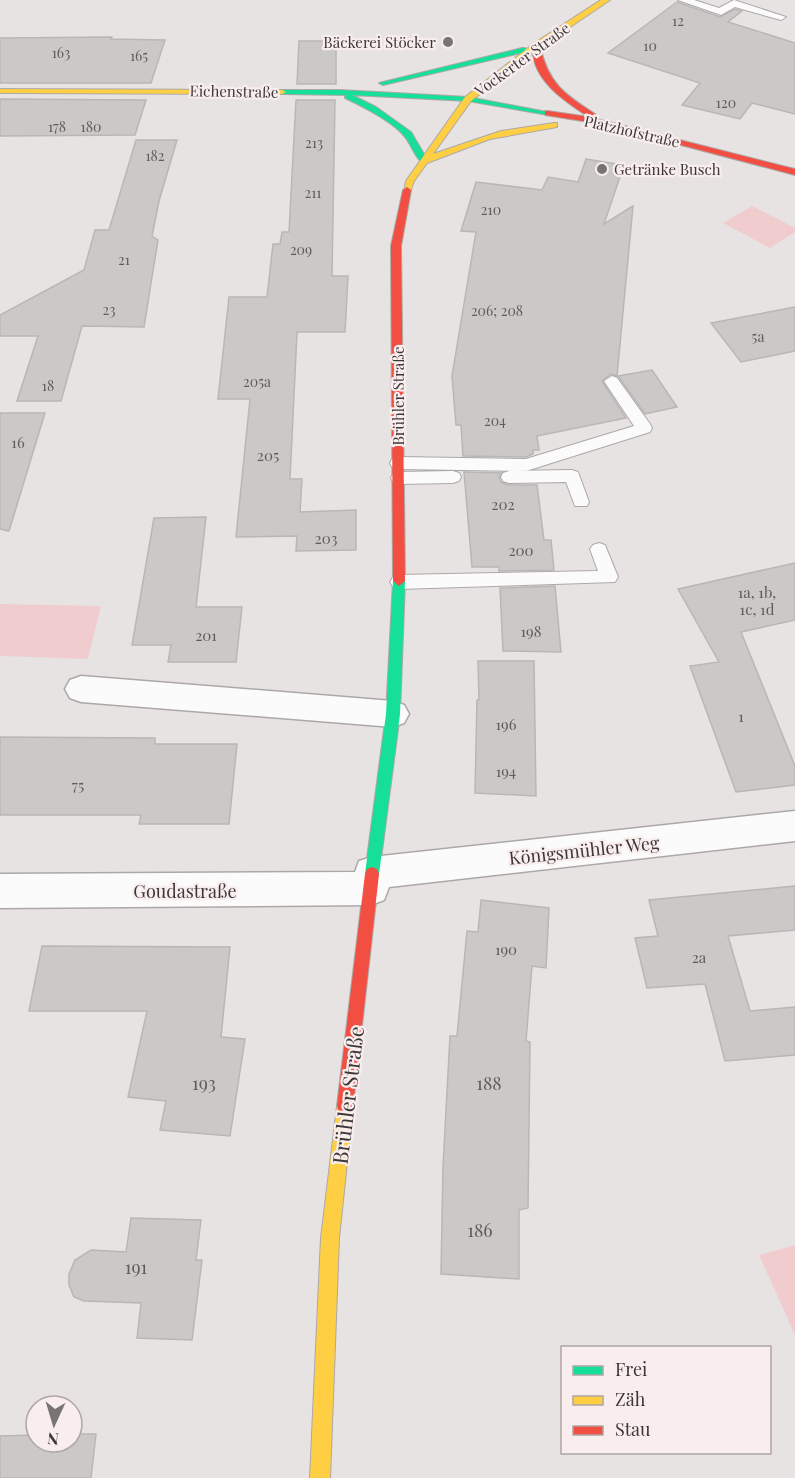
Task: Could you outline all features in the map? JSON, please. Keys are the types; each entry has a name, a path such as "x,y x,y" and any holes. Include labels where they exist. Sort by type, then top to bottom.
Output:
{"main road":[{"name":"Vockerter Straße","path":"468,99 536,46 606,0"},
{"path":"340,92 536,46 538,67 545,82 601,122"},
{"name":"Eichenstraße","path":"0,91 340,92 468,99"},
{"path":"340,92 374,110 408,134 424,161 474,139 501,131 601,122"},
{"name":"Platzhofstraße","path":"468,99 601,122 795,172"},
{"name":"Brühler Straße","path":"320,1478 330,1238 371,880 393,714 399,582 396,246 402,208 410,181 468,99"}],"street":[{"path":"81,689 393,714"},
{"name":"Königsmühler Weg","path":"371,880 795,826"},
{"name":"Goudastraße","path":"0,891 371,880"}],"lane":[{"path":"683,0 721,12 733,3 781,17"},
{"path":"398,471 526,465 644,428 612,381"},
{"path":"398,471 572,476 581,502"},
{"path":"399,582 609,577 599,549"}],"shaded area":[{"path":"752,206 795,228 795,232 770,248 723,223"},
{"path":"0,604 101,606 88,659 0,656"},
{"path":"795,1245 795,1335 759,1255"}],"building":[{"path":"677,2 720,17 735,9 742,11 728,22 795,43 795,114 752,103 740,119 682,105 700,83 608,53"},
{"path":"112,37 111,39 165,40 151,83 0,83 0,38"},
{"path":"299,41 336,41 336,84 297,84"},
{"path":"0,99 146,100 135,135 0,136"},
{"path":"296,100 335,100 332,276 348,276 345,332 297,332 290,479 302,479 300,512 356,510 356,550 296,551 297,536 236,537 250,399 218,399 229,297 267,297 273,244 280,244 282,232 289,232"},
{"path":"136,140 177,140 159,201 152,236 158,240 144,327 82,326 61,401 17,401 38,336 0,336 0,315 84,270 95,230 109,230"},
{"path":"586,159 624,165 604,224 633,206 617,376 611,374 602,381 626,418 537,436 539,450 533,450 533,454 526,457 463,456 461,425 456,425 452,376 476,232 461,231 476,182 542,190 548,177 578,182"},
{"path":"795,307 795,351 741,362 711,323"},
{"path":"652,370 677,407 645,414 618,376"},
{"path":"0,413 45,413 9,531 0,529"},
{"path":"464,472 501,473 499,478 501,482 508,485 537,485 544,540 551,540 554,570 499,571 499,567 472,567"},
{"path":"206,517 196,607 242,607 236,662 168,662 171,645 132,645 154,518"},
{"path":"795,563 795,620 741,632 795,766 795,785 736,792 690,666 719,662 678,589"},
{"path":"555,586 561,652 503,651 500,588"},
{"path":"478,661 534,661 536,796 475,793 477,700 479,700"},
{"path":"0,737 155,738 155,744 237,744 229,824 139,824 141,815 0,815"},
{"path":"795,886 795,930 728,936 750,1011 795,1007 795,1055 725,1061 705,984 647,988 635,938 658,936 649,900"},
{"path":"481,900 549,908 546,968 532,966 526,1041 530,1042 528,1208 519,1210 519,1279 441,1274 443,1167 450,1036 457,1036 467,931 478,932"},
{"path":"42,946 230,947 221,1037 245,1039 230,1136 160,1130 166,1101 128,1097 147,1011 29,1011"},
{"path":"131,1218 201,1220 196,1260 202,1260 192,1340 137,1338 141,1303 84,1301 74,1297 69,1285 69,1274 75,1260 91,1250 126,1252"},
{"path":"84,1434 96,1434 91,1478 0,1478 0,1436 24,1435 24,1454 84,1454"}],"traffic: fast":[{"path":"383,83 522,50"},
{"path":"282,92 340,92 468,99 548,113"},
{"path":"348,96 373,109 408,134 424,161"},
{"path":"372,874 393,714 399,581"}],"traffic: slow":[{"path":"407,190 410,181 468,99 536,46 606,0"},
{"path":"0,91 282,92"},
{"path":"424,161 488,137 554,125"},
{"path":"320,1478 330,1238 345,1106"}],"traffic: jam":[{"path":"536,46 543,71 554,88 592,116"},
{"path":"548,113 601,122 795,172"},
{"path":"399,581 396,246 407,190"},
{"path":"345,1106 372,874"}],"place":[{"name":"Bäckerei Stöcker","path":"448,42"},
{"name":"Getränke Busch","path":"602,169"}]}
